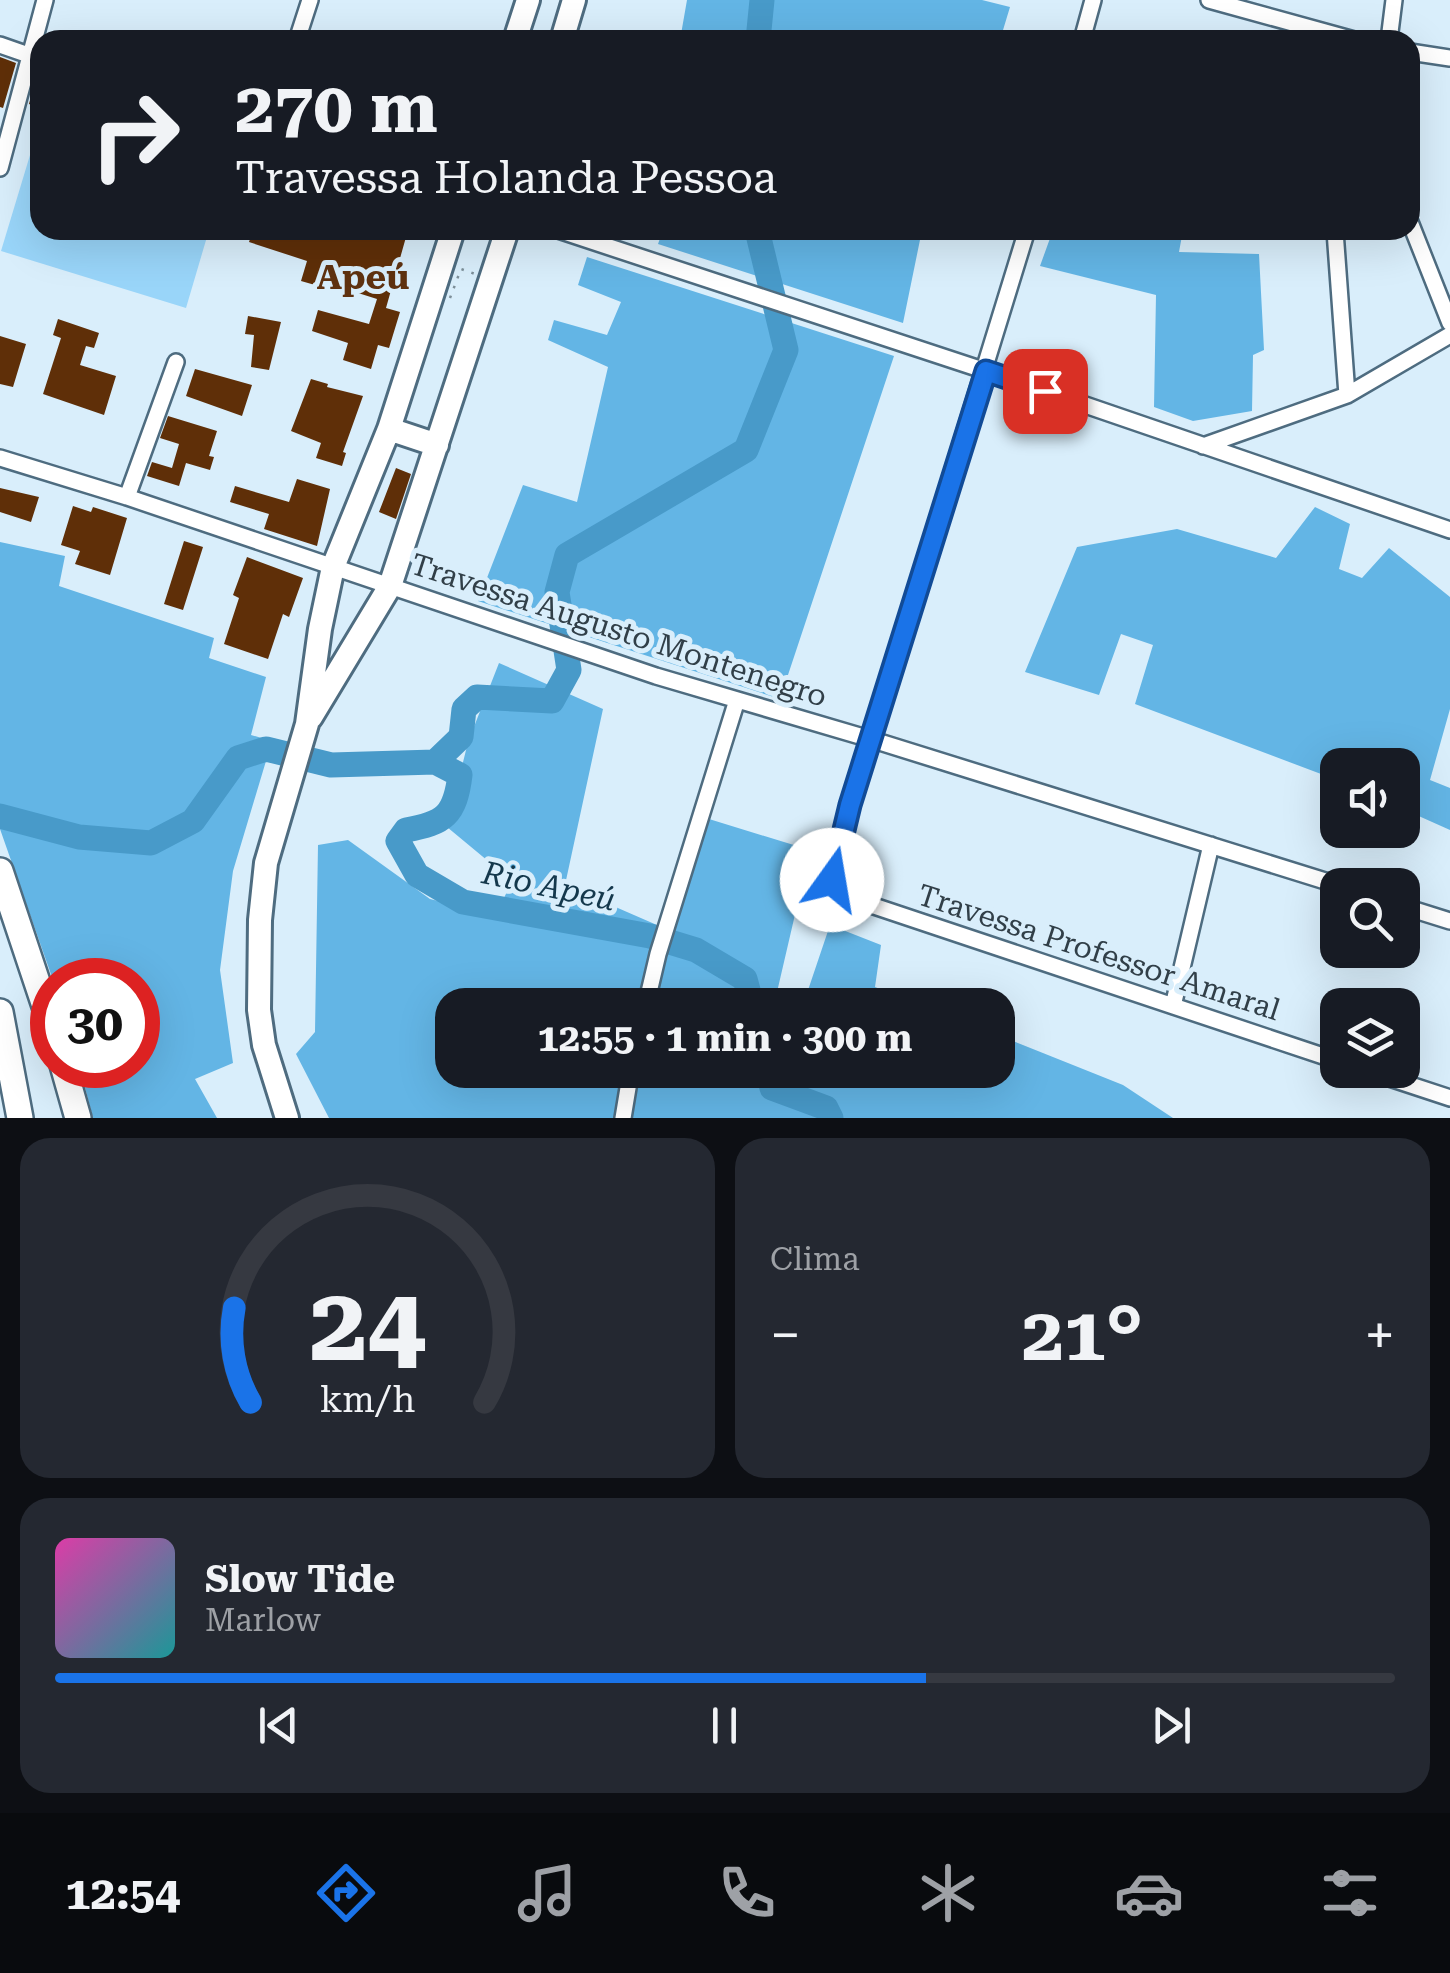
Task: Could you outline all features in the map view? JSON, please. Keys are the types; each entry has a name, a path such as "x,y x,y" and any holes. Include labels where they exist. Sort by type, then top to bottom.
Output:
{"highway":[{"path":"0,871 30,961"},
{"path":"0,1012 20,1118"},
{"path":"70,1088 78,1118"}],"main road":[{"path":"518,30 528,0"},
{"path":"565,30 574,0"},
{"path":"305,732 320,629 334,567 389,429 450,240"},
{"path":"287,1118 264,1044 258,974 266,864 305,732 390,586 504,240"},
{"path":"389,429 437,444"}],"street":[{"path":"39,30 45,0"},
{"path":"300,30 310,0"},
{"path":"1085,30 1093,0"},
{"path":"1209,0 1256,6 1325,30"},
{"path":"1390,30 1394,0"},
{"path":"0,45 30,55"},
{"path":"1420,54 1450,58"},
{"path":"0,168 30,69"},
{"path":"588,240 1450,530"},
{"path":"870,739 1023,240"},
{"path":"1336,240 1347,395"},
{"path":"1417,240 1450,323"},
{"path":"1203,446 1347,395 1450,335"},
{"path":"128,496 176,362"},
{"name":"Travessa Augusto Montenegro","path":"0,458 128,496 588,653 1320,879"},
{"path":"650,988 737,700"},
{"name":"Travessa Professor Amaral","path":"870,739 832,880 832,887 844,896 1320,1055"},
{"path":"1173,1006 1211,844"},
{"path":"1420,912 1450,921"},
{"path":"623,1118 628,1088"},
{"path":"1420,1088 1450,1098"}],"path":[{"path":"433,293 451,298 461,270 491,279"}],"shaded area":[{"path":"687,0 982,0 1010,7 1003,30 682,30"},
{"path":"30,155 30,240 206,240 186,308 1,251"},
{"path":"659,240 920,240 903,323 658,244"},
{"path":"1049,240 1181,240 1179,252 1259,254 1264,350 1253,355 1252,411 1193,421 1154,407 1156,295 1040,266"},
{"path":"587,257 894,356 780,699 478,601 523,485 577,502 608,367 548,340 554,320 607,335 621,302 578,285"},
{"path":"1315,507 1350,524 1339,569 1362,578 1389,548 1450,597 1450,709 1430,780 1450,788 1450,830 1420,817 1420,748 1320,748 1320,774 1135,704 1153,645 1121,634 1099,695 1025,672 1077,547 1177,529 1276,558"},
{"path":"0,542 65,556 59,586 214,638 209,658 266,677 251,735 272,741 233,871 220,970 233,1063 195,1079 217,1118 93,1118 85,1088 160,1088 160,958 45,958 0,829"},
{"path":"499,663 603,709 565,885 673,932 709,819 810,850 778,988 435,988 435,1088 1015,1088 1015,1042 1123,1085 1173,1118 329,1118 296,1054 315,1032 318,845 348,840 430,899 496,915 512,881 447,827 468,742"},
{"path":"830,925 881,945 878,988 809,988"}],"building":[{"path":"0,57 16,63 3,108 0,107"},
{"path":"405,240 386,308 400,312 389,348 378,345 371,369 343,360 348,343 312,331 318,310 369,324 377,299 317,280 315,285 301,281 307,261 249,242"},
{"path":"248,316 281,322 269,370 251,367 254,335 245,334"},
{"path":"58,319 99,333 94,348 86,346 80,365 116,376 104,415 43,394 61,338 53,335"},
{"path":"0,336 26,344 13,387 0,384"},
{"path":"195,369 252,385 242,416 186,396"},
{"path":"311,379 363,396 343,452 346,453 342,466 316,458 321,443 291,431"},
{"path":"168,416 217,431 209,456 214,457 210,470 186,463 179,486 147,476 152,462 172,468 179,444 160,438"},
{"path":"396,468 411,474 396,519 379,512"},
{"path":"297,479 330,489 317,546 264,529 269,514 230,502 235,486 289,502"},
{"path":"0,488 39,497 31,522 0,512"},
{"path":"73,506 91,512 93,507 127,518 110,575 75,564 80,551 61,545"},
{"path":"184,541 203,547 183,610 164,604"},
{"path":"247,557 303,578 289,617 283,614 268,659 224,644 239,598 233,595"}],"waterway":[{"path":"759,30 762,0"},
{"path":"435,762 461,737 464,709 477,697 552,701 569,670 557,592 567,555 746,450 786,350 759,240"},
{"name":"Rio Apeú","path":"0,816 79,837 151,843 193,821 238,758 266,749 331,765 435,762 460,775 458,789 446,815 406,830 398,841 417,875 463,902 650,936 696,950 745,979 747,988"},
{"name":"Rio Apeú","path":"772,1088 826,1108 831,1118"}],"district":[{"name":"Apeú","path":"363,277"}],"route":[{"path":"832,880 850,805 986,371 1045,391"}]}
